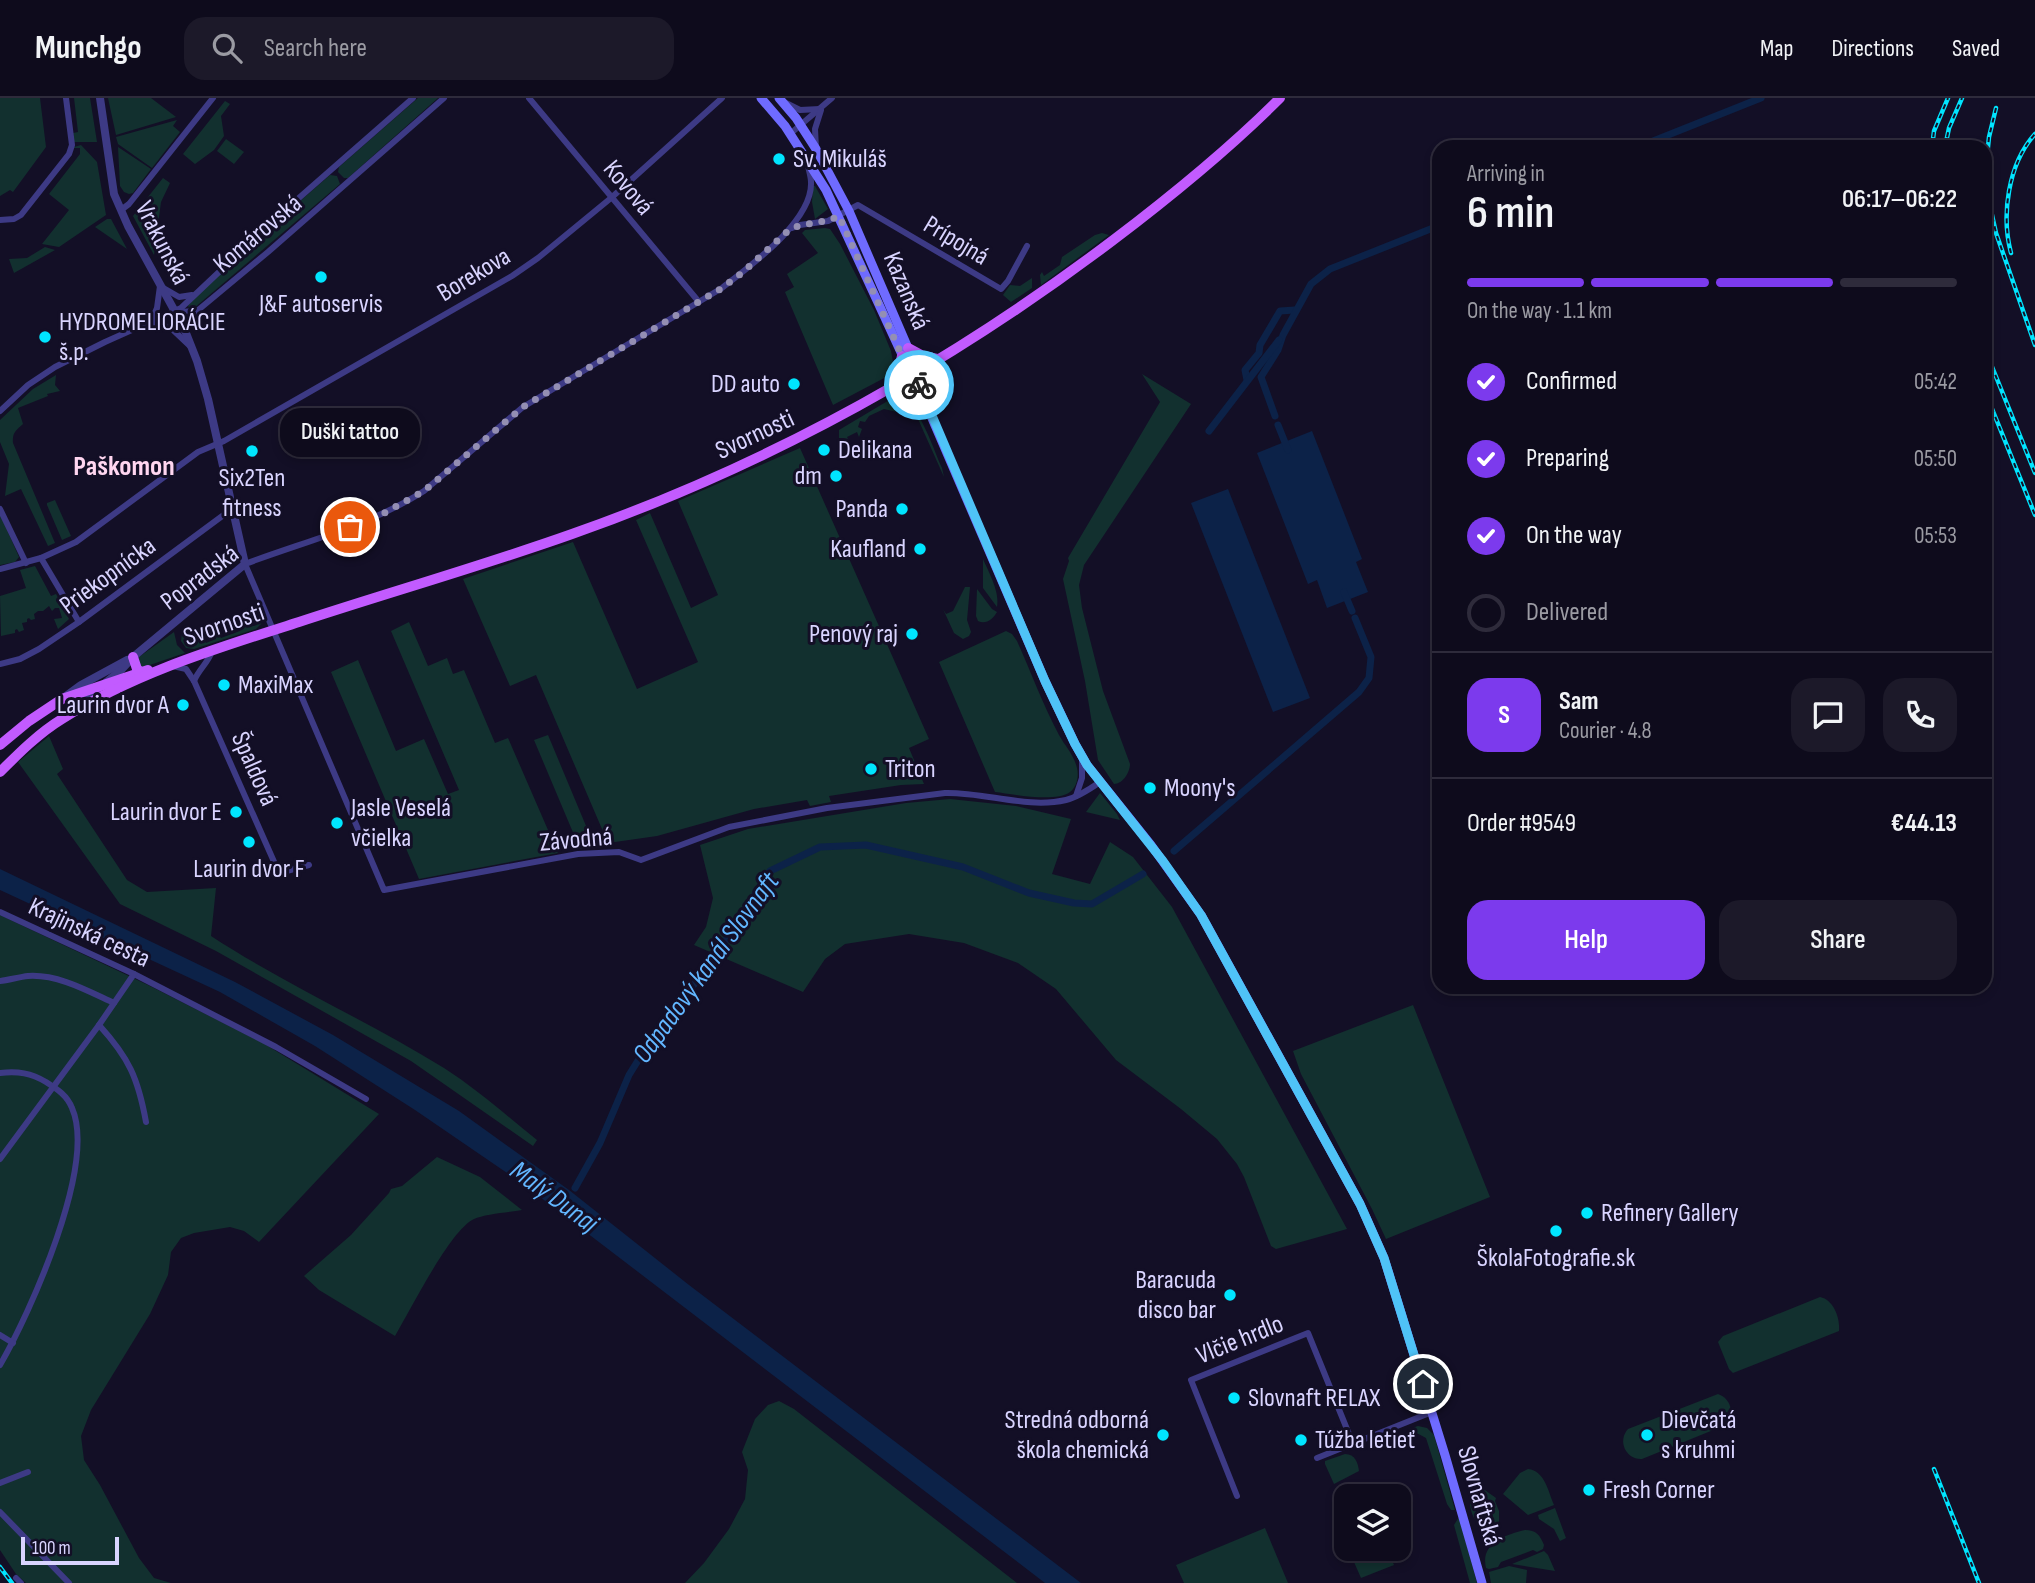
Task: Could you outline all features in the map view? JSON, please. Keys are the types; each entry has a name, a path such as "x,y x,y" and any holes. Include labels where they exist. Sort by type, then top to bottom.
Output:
{"main road":[{"name":"Kazanská","path":"761,98 790,134 821,180 905,352"},
{"name":"Svornosti","path":"61,719 172,665 571,534 631,512 773,450 895,386 1005,318 1080,266 1161,202 1280,98"},
{"name":"Kazanská","path":"781,100 816,149 849,211 914,374"},
{"path":"905,352 938,359 929,379 925,402 895,386 905,352"},
{"name":"Slovnaftská","path":"914,374 1045,681 1082,758 1157,853 1201,915 1360,1204 1384,1258 1482,1583"},
{"path":"133,657 136,669 141,672"},
{"name":"Svornosti","path":"101,686 172,665"},
{"name":"Popradská","path":"0,745 62,699 101,686"},
{"name":"Popradská","path":"0,772 61,719"}],"street":[{"path":"0,220 14,219 21,215 69,154 72,145 66,98"},
{"name":"Vrakunská","path":"100,98 114,194 184,328 201,372 245,564"},
{"path":"121,210 129,204 213,98"},
{"name":"Komárovská","path":"175,313 276,218 413,98"},
{"name":"Komárovská","path":"184,328 197,311 444,98"},
{"name":"Kovová","path":"529,98 699,302"},
{"name":"Borekova","path":"0,569 41,558 76,542 198,452 259,422 512,276 611,198 722,98"},
{"path":"790,134 832,98"},
{"path":"781,100 800,110 822,109"},
{"path":"816,149 815,129 822,109"},
{"name":"Popradská","path":"61,719 245,564 360,524 409,500 424,491 523,407 699,302 743,272 790,229 802,213 811,183 806,156"},
{"name":"Prípojná","path":"849,211 858,205 1001,289 1027,246"},
{"path":"790,229 828,221 849,211"},
{"path":"151,322 158,308 160,286 178,297 194,294"},
{"path":"0,411 28,385 55,367 151,322 175,313 197,311"},
{"path":"151,322 170,328 192,347"},
{"name":"Priekopnícka","path":"0,664 32,654 233,508"},
{"path":"0,509 26,563"},
{"path":"41,558 79,622"},
{"name":"Závodná","path":"245,564 384,890 578,854 619,852 641,860 729,827 827,808 945,793 1024,802 1056,802 1076,796 1100,782"},
{"path":"254,637 264,625 266,615"},
{"path":"172,665 186,669 194,681 212,651"},
{"name":"Popradská","path":"62,699 81,685 133,657"},
{"name":"Špaldová","path":"194,681 279,873 309,865"},
{"path":"1076,796 1082,778 1082,758"},
{"name":"Krajinská cesta","path":"0,912 134,974 276,1047 366,1099"},
{"path":"0,1158 134,974"},
{"path":"0,981 30,976 49,978 75,984 114,1003"},
{"path":"99,1025 131,1066 146,1122"},
{"path":"0,1073 27,1073 52,1086 63,1094 74,1111 77,1128 77,1151 64,1212 46,1270 0,1366"},
{"name":"Vlčie hrdlo","path":"1237,1496 1191,1380 1308,1333 1353,1444"},
{"path":"0,1335 13,1343"},
{"path":"1317,1458 1432,1412"},
{"path":"0,1483 28,1472"},
{"path":"0,1512 69,1583"}],"green space":[{"path":"0,98 40,98 46,147 13,192 10,190 0,196"},
{"path":"74,98 90,98 97,142 74,142 73,133 78,132"},
{"path":"108,98 151,98 176,117 116,135"},
{"path":"418,98 438,98 348,178 338,172 339,167"},
{"path":"225,101 230,104 221,116 224,136 214,150 195,164 183,154"},
{"path":"177,120 173,126 180,132 152,168 118,144 116,137"},
{"path":"226,139 244,152 234,164 217,151"},
{"path":"81,145 97,162 106,215 59,247 42,244 69,210 49,194 80,154 80,148 74,147"},
{"path":"118,147 151,169 133,193 124,192 120,186"},
{"path":"330,175 337,176 340,184 193,309 189,309 188,304"},
{"path":"163,178 170,183 161,202 154,255 133,216"},
{"path":"813,186 828,209 815,219 812,202"},
{"path":"111,219 127,249 95,227"},
{"path":"830,229 840,244 874,310 891,351 894,367 890,375 833,405 785,292 794,287 787,274 818,253 802,233 805,230"},
{"path":"1102,233 1109,235 1041,285 1042,272 1044,276 1060,265 1062,257"},
{"path":"45,247 55,250 14,273 9,259 27,258"},
{"path":"1032,278 1032,288 1011,302 1003,295 1010,285 1020,286"},
{"path":"1142,374 1191,404 1084,565 1079,585 1082,608 1103,691 1130,764 1125,777 1114,784 1098,760 1085,681 1063,579 1068,558 1160,402"},
{"path":"56,375 55,385 60,391 18,408 23,424 15,432 13,440 55,543 48,546 21,489 5,496 9,464 0,442 0,420 33,389"},
{"path":"901,393 902,398 915,410 931,440 944,477 918,419 914,416 884,409 869,416 865,422 860,421 858,427 862,429 859,437 857,432 847,437 849,441 846,442 839,438 839,430"},
{"path":"800,448 929,739 909,748 924,784 829,796 831,802 810,806 807,800 754,809 657,836 608,843 536,675 510,686 463,579 573,542 637,689 698,662 636,520 650,513 691,608 718,595 678,501"},
{"path":"55,500 71,536 62,540 47,505"},
{"path":"0,514 19,557 15,562 0,565"},
{"path":"983,559 995,589 997,607 983,588"},
{"path":"35,566 51,596 56,594 69,619 58,629 54,619 62,618 59,608 52,611 49,606 34,614 35,619 29,618 22,623 24,630 19,632 17,629 15,633 1,636 0,596 26,588 20,570"},
{"path":"965,587 970,587 967,620 971,632 963,639 954,633 943,609 946,614 953,611"},
{"path":"977,589 997,612 986,622 978,621 976,616"},
{"path":"261,618 261,624 256,629 194,649 186,648 181,641 182,633 193,626 199,641 204,639 206,643 216,639 215,634 221,638 240,631 239,627 255,626"},
{"path":"409,622 428,666 447,658 453,674 464,670 495,743 508,738 558,853 419,879 331,672 358,660 396,751 424,739 448,794 459,790 391,631"},
{"path":"1006,631 1017,641 1053,724 1076,763 1076,784 1070,792 1063,795 1034,797 995,792 939,662"},
{"path":"174,632 177,645 185,653 141,668 137,659"},
{"path":"548,735 594,845 580,849 534,740"},
{"path":"49,736 63,769 57,774 127,880 147,892 216,888 211,936 268,971 444,1068 537,1140 533,1146 411,1061 216,951 120,904 18,762"},
{"path":"1100,793 1117,814 1120,820 1086,812"},
{"path":"950,799 1016,806 1071,819 1052,874 1090,884 1110,842 1133,857 1172,907 1347,1229 1276,1249 1271,1246 1244,1177 1217,1139 1116,1060 1056,989 1018,963 964,943 909,934 845,944 825,959 803,992 694,945 706,927 713,898 700,845 748,829 906,803"},
{"path":"0,915 263,1043 379,1114 259,1242 244,1231 230,1227 181,1238 171,1252 168,1275 150,1314 91,1410 81,1436 84,1460 139,1558 154,1578 171,1583 26,1583 16,1574 0,1550"},
{"path":"1413,1005 1490,1197 1386,1239 1301,1074 1293,1051"},
{"path":"437,1157 480,1177 522,1210 478,1217 464,1226 442,1254 395,1336 319,1290 304,1276 351,1235 391,1189 402,1186"},
{"path":"1820,1297 1829,1302 1835,1310 1839,1331 1733,1373 1729,1369 1718,1342 1723,1336"},
{"path":"1718,1394 1726,1399 1730,1406 1728,1424 1642,1459 1632,1456 1625,1449 1623,1439 1628,1429"},
{"path":"779,1401 794,1409 1017,1583 685,1583 729,1529 745,1499 748,1470 742,1452 755,1419 768,1405"},
{"path":"1418,1426 1427,1428 1434,1435 1455,1510 1451,1510 1447,1504 1426,1438 1409,1429"},
{"path":"1348,1454 1354,1457 1359,1471 1334,1484 1325,1461"},
{"path":"1528,1469 1542,1478 1554,1505 1528,1515 1503,1494 1520,1473"},
{"path":"1482,1488 1496,1498 1499,1526 1485,1527 1473,1516 1470,1496"},
{"path":"1555,1508 1566,1538 1560,1541 1554,1529 1539,1519 1538,1515"},
{"path":"1459,1517 1477,1583 1470,1583 1454,1525"},
{"path":"1265,1528 1288,1583 1184,1583 1176,1565"},
{"path":"1525,1530 1535,1532 1539,1536 1544,1545 1543,1549 1501,1562 1498,1567 1486,1568 1485,1559 1490,1546 1502,1538"},
{"path":"1544,1551 1555,1571 1512,1564"},
{"path":"1392,1561 1394,1565 1361,1578 1354,1562"},
{"path":"1509,1566 1527,1570 1526,1583 1491,1583 1489,1572"}],"water":[{"path":"1312,431 1362,559 1356,562 1368,592 1327,608 1317,580 1308,584 1257,453"},
{"path":"1228,489 1310,698 1273,712 1191,503"},
{"name":"Malý Dunaj","path":"0,869 235,982 333,1035 459,1111 569,1190 689,1285 1081,1583 1045,1583 523,1184 415,1110 315,1046 220,992 0,890"}],"waterway":[{"name":"Odpadový kanál Slovnaft","path":"1656,140 1761,98"},
{"name":"Odpadový kanál Slovnaft","path":"1275,416 1261,377 1278,350 1283,335 1311,284 1330,269 1432,228"},
{"path":"1247,380 1245,370 1259,353 1260,345 1280,311 1295,310"},
{"path":"1209,431 1279,340"},
{"name":"Odpadový kanál Slovnaft","path":"1278,425 1288,450"},
{"name":"Odpadový kanál Slovnaft","path":"1344,592 1352,611"},
{"name":"Odpadový kanál Slovnaft","path":"1174,851 1359,692 1369,678 1371,657 1355,618"},
{"name":"Odpadový kanál Slovnaft","path":"575,1188 600,1143 629,1075 662,1022 708,968 770,871 820,847 866,845 963,867 1029,893 1074,903 1092,904 1143,874"}],"railway":[{"path":"1933,140 1948,98"},
{"path":"1946,140 1962,98"},
{"path":"1989,140 1996,108"},
{"path":"2011,253 2007,223 2009,190 2018,160 2035,134"},
{"path":"1992,215 2035,345"},
{"path":"1992,367 2035,473"},
{"path":"1992,409 2035,515"},
{"path":"1934,1469 1979,1583"},
{"path":"0,1567 12,1583"}],"way so far":[{"path":"350,527 377,517 424,491 523,407 722,288 790,229 800,225 828,221 839,216 902,356 919,385"}],"place":[{"name":"Sv. Mikuláš","path":"779,159"},
{"name":"J&F autoservis","path":"321,277"},
{"name":"HYDROMELIORÁCIE š.p.","path":"45,337"},
{"name":"DD auto","path":"794,384"},
{"name":"Delikana","path":"824,450"},
{"name":"Six2Ten fitness","path":"252,451"},
{"name":"dm","path":"836,476"},
{"name":"Panda","path":"902,509"},
{"name":"Duški tattoo","path":"350,527"},
{"name":"Kaufland","path":"920,549"},
{"name":"Penový raj","path":"912,634"},
{"name":"MaxiMax","path":"224,685"},
{"name":"Laurin dvor A","path":"183,705"},
{"name":"Triton","path":"871,769"},
{"name":"Moony's","path":"1150,788"},
{"name":"Laurin dvor E","path":"236,812"},
{"name":"Jasle Veselá včielka","path":"337,823"},
{"name":"Laurin dvor F","path":"249,842"},
{"name":"Refinery Gallery","path":"1587,1213"},
{"name":"ŠkolaFotografie.sk","path":"1556,1231"},
{"name":"Baracuda disco bar","path":"1230,1295"},
{"name":"Slovnaft RELAX","path":"1234,1398"},
{"name":"Stredná odborná škola chemická","path":"1163,1435"},
{"name":"Dievčatá s kruhmi","path":"1647,1435"},
{"name":"Túžba letieť","path":"1301,1440"},
{"name":"Fresh Corner","path":"1589,1490"}],"district":[{"name":"Paškomon","path":"124,466"}],"route":[{"path":"919,385 1045,681 1075,744 1087,765 1163,861 1216,939 1360,1204 1384,1258 1423,1384"}]}
